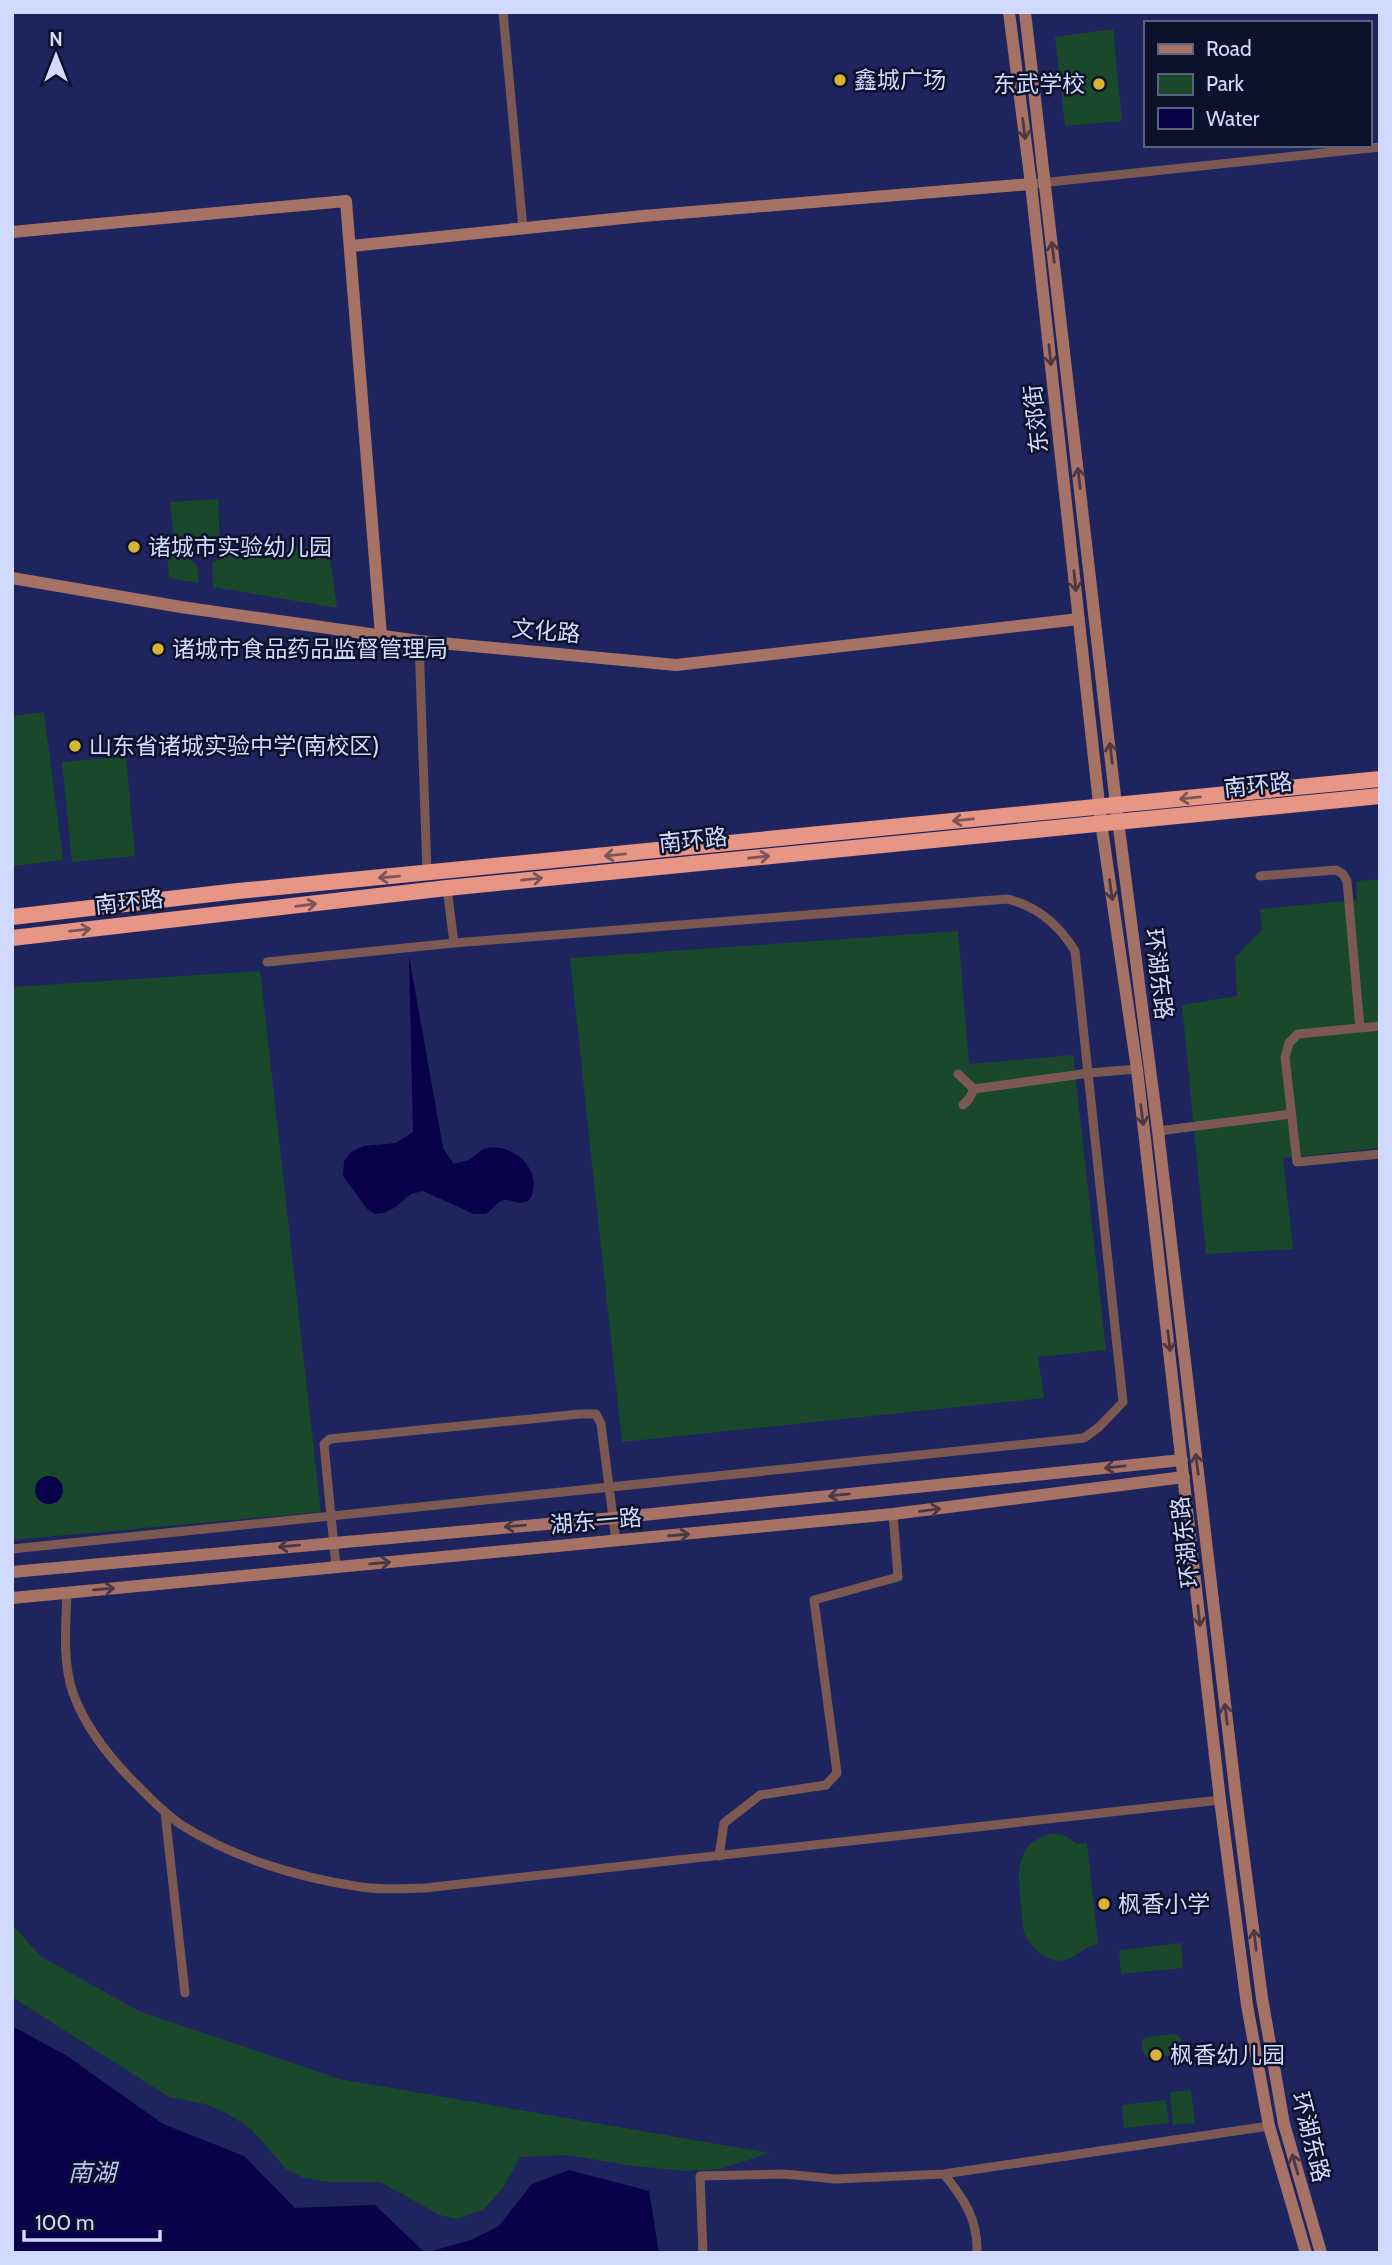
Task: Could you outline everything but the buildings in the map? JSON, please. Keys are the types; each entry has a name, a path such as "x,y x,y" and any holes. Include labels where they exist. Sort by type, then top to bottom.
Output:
{"highway":[{"name":"南环路","path":"1118,813 1380,779"},
{"name":"南环路","path":"12,917 238,891 1100,814 1380,796"},
{"name":"南环路","path":"12,938 1100,814"}],"main road":[{"name":"东郊街","path":"1009,12 1031,184 1100,814"},
{"name":"东郊街","path":"1025,12 1118,813"},
{"path":"351,246 643,216 1031,184"},
{"path":"12,232 346,201 381,635"},
{"name":"文化路","path":"12,578 181,607 419,641 676,665 1079,619"},
{"name":"环湖东路","path":"1118,813 1262,1998 1284,2124 1321,2253"},
{"name":"环湖东路","path":"1100,814 1137,1069 1220,1800 1247,2005 1269,2126 1306,2253"},
{"name":"湖东一路","path":"12,1572 613,1518 1182,1460"},
{"name":"湖东一路","path":"12,1598 893,1514 1184,1477"}],"street":[{"path":"503,12 523,229"},
{"path":"1031,184 1371,147"},
{"path":"419,641 427,874"},
{"path":"1260,876 1336,870 1343,874 1347,881 1360,1028"},
{"path":"447,888 454,943"},
{"path":"12,1549 1084,1438 1124,1402 1075,951 1054,922 1038,911 1007,899 454,943 267,962"},
{"path":"1380,1026 1298,1034 1289,1043 1285,1057 1297,1162 1380,1154"},
{"path":"963,1105 974,1089 1137,1069"},
{"path":"958,1074 974,1089"},
{"path":"1158,1131 1291,1114"},
{"path":"336,1567 324,1444 330,1439 580,1414 596,1414 601,1424 616,1541"},
{"path":"719,1856 724,1823 760,1795 826,1786 837,1773 814,1600 898,1577 893,1514"},
{"path":"67,1592 65,1653 72,1691 100,1745 154,1803 195,1832 235,1852 302,1875 362,1887 425,1888 1220,1800"},
{"path":"165,1812 185,1993"},
{"path":"703,2253 700,2176 784,2174 836,2179 944,2174 1269,2126"},
{"path":"944,2174 969,2210 978,2235 977,2253"}],"green space":[{"path":"1113,29 1122,121 1065,126 1055,37"},
{"path":"218,499 220,540 208,548 197,550 174,539 170,502"},
{"path":"166,543 197,565 199,583 169,578"},
{"path":"328,545 337,608 213,587 212,563 230,552"},
{"path":"44,712 63,860 12,866 12,716"},
{"path":"126,756 135,856 72,862 62,762"},
{"path":"1380,879 1380,1148 1283,1158 1293,1249 1206,1254 1182,1005 1237,996 1235,957 1262,930 1260,909 1357,900 1356,881"},
{"path":"958,931 969,1064 1073,1055 1106,1350 1038,1357 1044,1398 622,1442 570,958"},
{"path":"260,971 321,1512 12,1540 12,987"},
{"path":"1049,1834 1064,1836 1076,1844 1087,1843 1098,1944 1061,1961 1045,1956 1030,1943 1025,1935 1020,1903 1019,1870 1024,1853 1036,1840"},
{"path":"12,1924 40,1956 139,2011 339,2079 770,2153 720,2169 685,2171 567,2155 520,2157 503,2188 483,2210 456,2219 440,2215 380,2182 330,2182 304,2178 286,2169 251,2129 228,2114 205,2104 169,2097 12,1997"},
{"path":"1181,1943 1183,1968 1121,1974 1119,1950"},
{"path":"1174,2034 1179,2036 1183,2044 1178,2055 1149,2058 1145,2056 1143,2039"},
{"path":"1191,2090 1195,2123 1173,2125 1170,2092"},
{"path":"1166,2100 1169,2123 1124,2128 1122,2105"}],"water":[{"path":"409,956 443,1148 454,1164 468,1160 488,1148 506,1149 514,1153 527,1165 533,1181 532,1195 526,1202 503,1200 486,1214 474,1214 423,1191 411,1194 384,1213 375,1214 368,1210 343,1176 344,1161 352,1151 364,1146 396,1143 413,1132"},
{"path":"49,1476 59,1480 63,1490 59,1500 49,1504 39,1500 35,1490 39,1480"},
{"name":"南湖","path":"12,2026 67,2056 163,2124 244,2156 295,2208 375,2205 425,2253 12,2253"},
{"path":"569,2170 649,2191 659,2253 425,2253 471,2240 499,2226 532,2184"}],"place":[{"name":"鑫城广场","path":"840,80"},
{"name":"东武学校","path":"1099,84"},
{"name":"诸城市实验幼儿园","path":"134,547"},
{"name":"诸城市食品药品监督管理局","path":"158,649"},
{"name":"山东省诸城实验中学(南校区)","path":"75,746"},
{"name":"枫香小学","path":"1104,1904"},
{"name":"枫香幼儿园","path":"1156,2055"}]}
